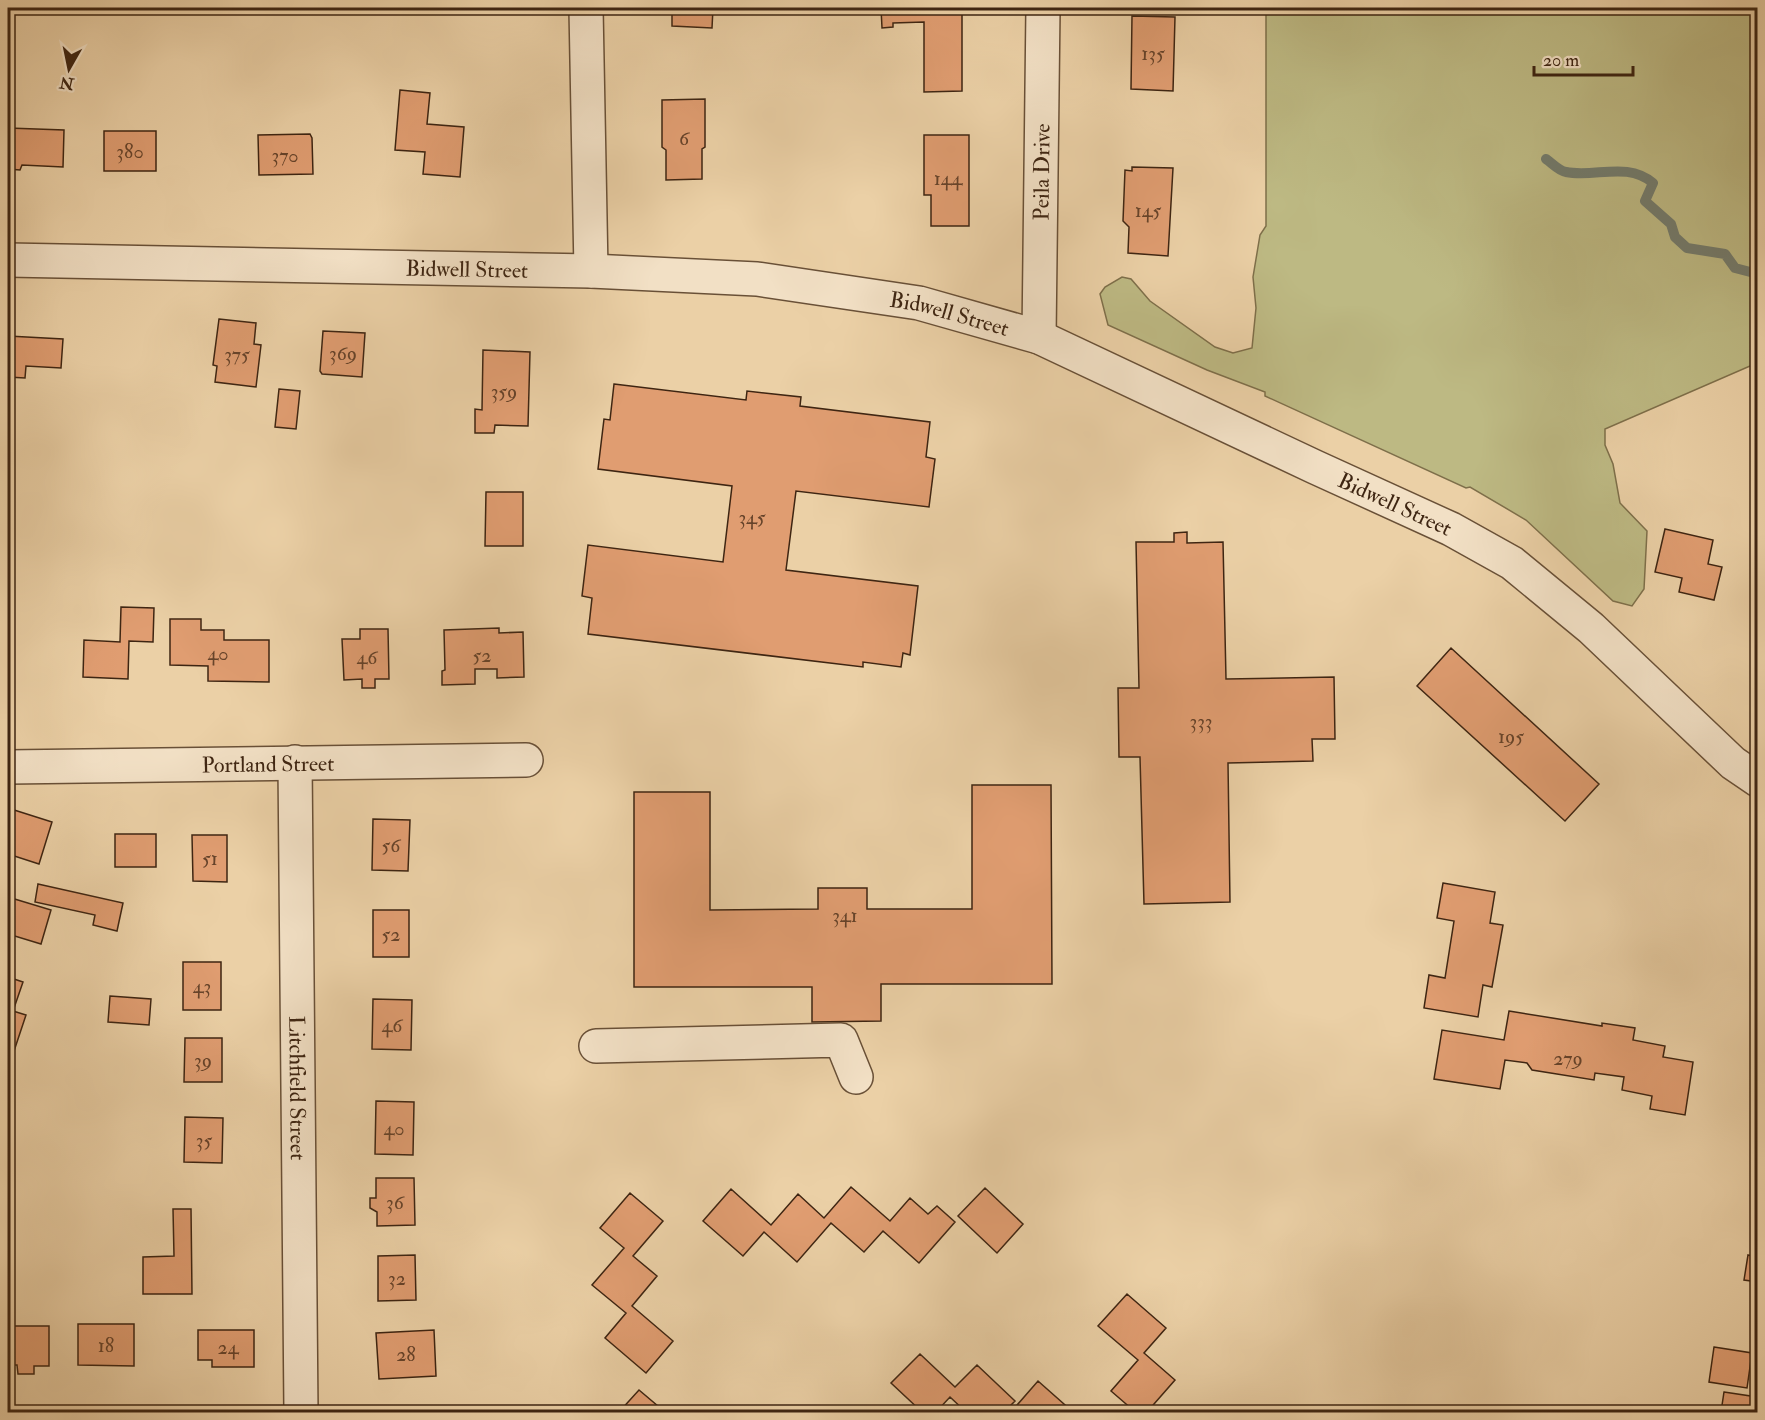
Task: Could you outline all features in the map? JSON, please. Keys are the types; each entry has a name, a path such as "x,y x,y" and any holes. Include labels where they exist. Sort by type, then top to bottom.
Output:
{"street":[{"path":"586,8 591,271"},
{"name":"Peila Drive","path":"1039,337 1043,8"},
{"name":"Bidwell Street","path":"8,260 591,271 769,280 919,303 1039,337 1451,529 1512,563 1591,628 1733,763 1758,780"},
{"name":"Portland Street","path":"8,767 526,760"},
{"name":"Litchfield Street","path":"295,762 301,1413"},
{"path":"596,1046 841,1040 856,1077"}],"shaded area":[{"path":"1266,8 1757,8 1757,363 1605,429 1605,445 1613,464 1620,503 1647,531 1644,589 1632,606 1613,601 1526,520 1470,487 1466,488 1265,396 1265,392 1207,370 1108,325 1100,294 1105,287 1122,277 1131,279 1150,301 1215,347 1233,353 1252,348 1256,308 1253,277 1260,235 1266,226"}],"building":[{"path":"672,8 713,8 712,28 672,26"},
{"path":"881,8 962,8 962,91 924,92 924,22 893,23 893,27 882,28"},
{"path":"1132,16 1175,17 1173,91 1131,89"},
{"path":"400,90 430,93 427,124 464,127 460,177 423,174 425,152 395,150"},
{"path":"705,99 702,179 666,180 666,150 662,147 662,100"},
{"path":"8,128 64,130 63,167 22,165 20,170 8,169"},
{"path":"104,131 156,131 156,171 104,171"},
{"path":"310,134 313,174 259,175 258,135"},
{"path":"924,135 969,135 969,226 931,226 931,195 924,195"},
{"path":"1132,167 1173,168 1168,256 1128,253 1129,227 1123,221 1125,170 1132,171"},
{"path":"219,319 256,323 254,344 261,345 256,387 215,382 217,366 213,365"},
{"path":"323,331 365,333 362,377 322,374 320,371"},
{"path":"8,336 63,339 61,368 26,366 25,378 8,377"},
{"path":"483,350 530,352 528,426 495,425 494,433 475,433 475,409 482,410"},
{"path":"614,384 746,400 747,391 801,397 800,406 930,422 926,457 935,459 929,507 796,491 786,570 918,586 910,655 903,653 901,667 863,662 863,667 588,634 592,598 582,596 588,545 723,562 732,486 598,469 604,419 610,420"},
{"path":"279,389 300,391 296,429 275,427"},
{"path":"486,492 523,492 523,546 485,546"},
{"path":"1665,529 1713,540 1708,564 1722,567 1714,600 1679,592 1682,578 1655,572"},
{"path":"1187,532 1187,543 1223,542 1226,679 1334,677 1335,739 1312,739 1313,761 1228,763 1230,902 1144,904 1140,757 1119,757 1118,688 1139,688 1136,542 1174,542 1174,533"},
{"path":"121,607 154,608 153,642 129,641 128,679 83,677 84,640 120,642"},
{"path":"170,619 201,619 201,630 224,630 224,640 269,640 269,682 208,681 208,666 170,665"},
{"path":"499,628 499,633 523,632 524,677 497,678 497,669 475,669 475,684 442,685 442,671 445,670 444,630"},
{"path":"360,629 388,629 389,679 375,679 375,688 362,688 362,679 344,680 342,639 360,639"},
{"path":"1451,648 1599,784 1565,821 1417,686"},
{"path":"972,785 1051,785 1052,984 881,984 881,1021 812,1022 812,987 634,987 634,792 710,792 710,910 818,909 818,888 867,888 867,909 972,909"},
{"path":"11,809 52,822 39,864 8,854 8,820"},
{"path":"373,819 410,820 408,871 372,870"},
{"path":"115,834 156,834 156,867 115,867"},
{"path":"192,835 227,835 227,882 193,881"},
{"path":"1443,883 1495,892 1490,923 1503,925 1492,987 1483,985 1478,1017 1424,1008 1429,975 1445,978 1454,921 1437,918"},
{"path":"38,884 123,903 117,931 93,925 95,915 35,902"},
{"path":"8,897 51,910 41,944 8,934"},
{"path":"373,910 409,910 409,957 373,957"},
{"path":"183,962 221,962 221,1010 183,1010"},
{"path":"8,977 23,982 13,1011 26,1015 11,1060 8,1059"},
{"path":"110,996 151,999 149,1025 108,1022"},
{"path":"373,999 412,1000 411,1050 372,1049"},
{"path":"1509,1011 1602,1026 1602,1023 1635,1028 1633,1040 1665,1046 1663,1057 1693,1062 1685,1115 1650,1109 1652,1096 1622,1090 1624,1077 1595,1073 1594,1080 1532,1070 1527,1063 1505,1060 1500,1089 1434,1079 1442,1030 1504,1040"},
{"path":"185,1038 222,1038 222,1082 184,1082"},
{"path":"376,1101 414,1102 413,1155 375,1154"},
{"path":"185,1117 223,1118 222,1163 184,1162"},
{"path":"376,1178 414,1178 415,1225 377,1226 377,1212 370,1208 370,1198 376,1198"},
{"path":"851,1187 890,1221 910,1198 928,1214 937,1206 955,1222 919,1263 883,1231 864,1252 831,1223 797,1262 764,1232 743,1256 703,1221 731,1189 771,1225 798,1194 824,1218"},
{"path":"985,1188 1023,1224 997,1253 958,1216"},
{"path":"630,1193 663,1221 633,1256 657,1276 632,1306 673,1341 646,1373 605,1338 626,1313 592,1285 624,1248 600,1228"},
{"path":"173,1209 191,1209 192,1294 143,1294 143,1257 174,1256"},
{"path":"415,1255 416,1300 378,1301 378,1256"},
{"path":"1748,1255 1758,1257 1758,1282 1744,1280"},
{"path":"1127,1294 1166,1328 1144,1353 1175,1380 1147,1412 1131,1412 1133,1410 1111,1391 1138,1360 1098,1326"},
{"path":"78,1324 134,1324 134,1366 78,1365"},
{"path":"8,1326 49,1326 49,1366 34,1366 34,1374 18,1374 17,1365 8,1365"},
{"path":"198,1330 254,1330 254,1367 212,1367 212,1360 198,1360"},
{"path":"434,1330 436,1376 379,1379 376,1333"},
{"path":"1714,1347 1752,1353 1747,1388 1709,1382"},
{"path":"920,1354 955,1387 977,1365 1015,1401 1004,1412 966,1412 950,1397 936,1412 922,1412 891,1383"},
{"path":"1038,1381 1073,1412 1011,1412"},
{"path":"639,1390 665,1412 619,1412"},
{"path":"1724,1392 1757,1397 1755,1412 1721,1412"},
{"path":"417,1406 417,1412 377,1412 377,1407"}],"waterway":[{"path":"1546,159 1558,169 1566,172 1622,171 1643,176 1653,183 1645,201 1671,224 1675,237 1687,248 1725,254 1735,268 1758,274"}]}
